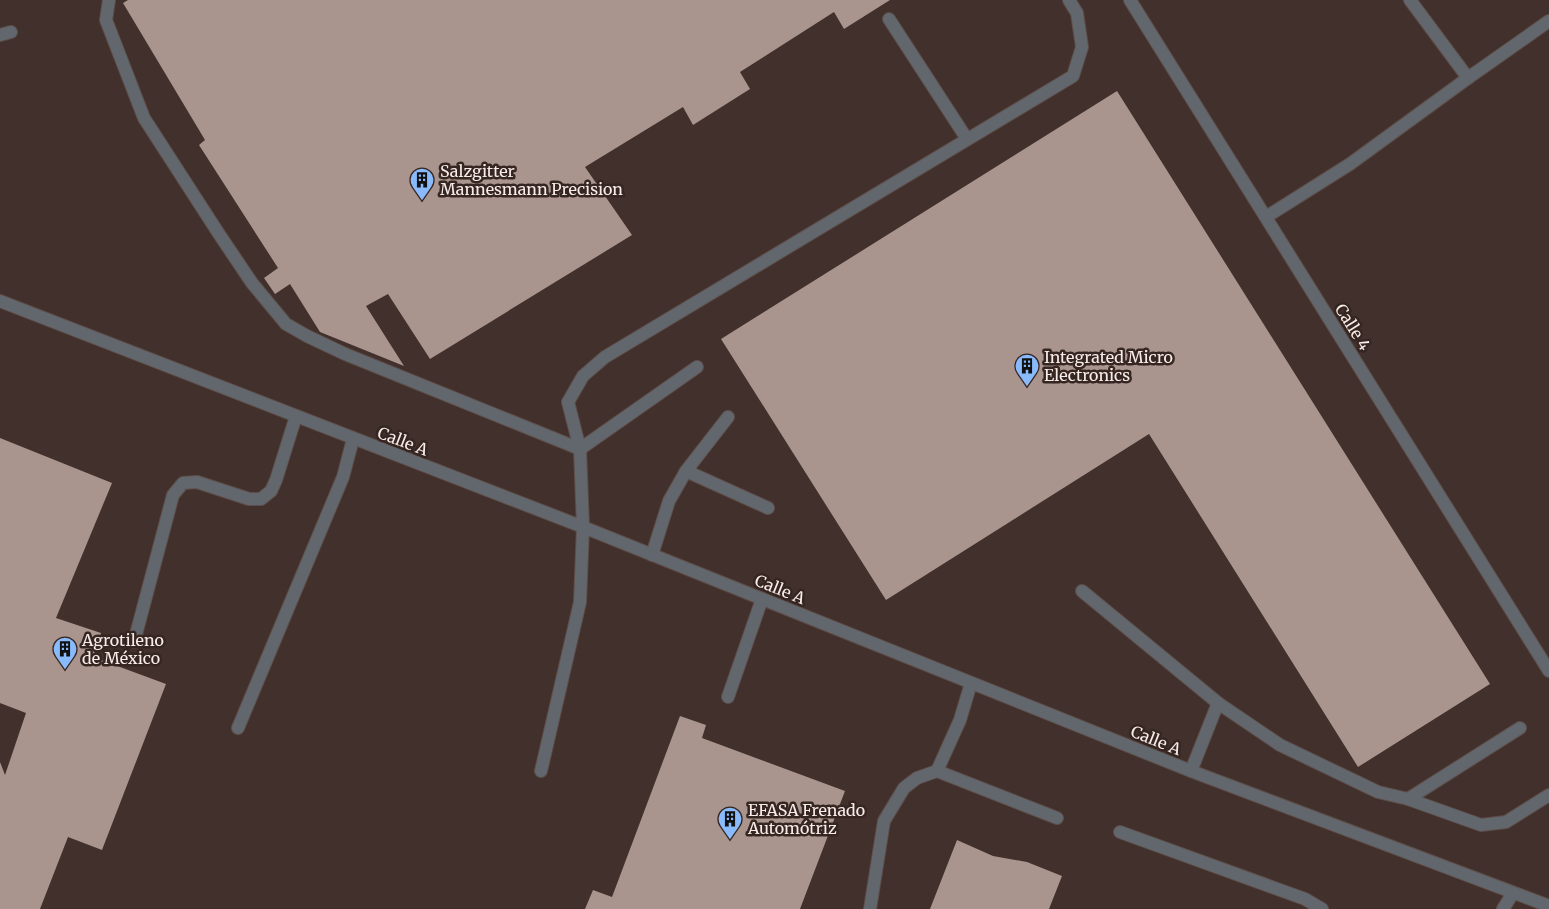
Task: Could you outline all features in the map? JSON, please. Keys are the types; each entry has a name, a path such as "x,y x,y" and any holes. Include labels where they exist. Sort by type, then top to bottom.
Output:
{"street":[{"path":"109,0 106,20 144,118 252,283 286,324 345,354 580,449"},
{"path":"541,771 580,602 584,528 580,449 568,402 583,376 605,357 1073,76 1082,47 1077,13 1069,0"},
{"name":"Calle 4","path":"1130,0 1549,671"},
{"path":"1410,0 1468,78"},
{"path":"889,19 968,139"},
{"path":"1266,217 1350,164 1549,20"},
{"name":"Calle A","path":"0,301 584,528 1191,772 1549,906"},
{"path":"580,449 698,367"},
{"path":"134,642 174,495 183,483 197,482 249,499 261,499 271,491 276,480 296,416"},
{"path":"652,555 669,501 686,471 728,417"},
{"path":"238,728 342,477 353,439"},
{"path":"686,471 768,508"},
{"path":"1082,591 1218,703 1280,745 1378,792 1408,799 1482,825 1506,822 1549,795"},
{"path":"728,697 762,599"},
{"path":"937,771 960,720 971,683"},
{"path":"1191,772 1218,703"},
{"path":"1408,799 1520,728"},
{"path":"870,909 884,821 904,788 916,778 937,771 1056,818"},
{"path":"1120,832 1305,899 1322,909"},
{"path":"1503,909 1513,893"}],"building":[{"name":"Salzgitter Mannesmann Precision","path":"128,0 890,0 844,29 834,12 740,72 750,89 693,125 683,107 585,167 632,235 430,359 388,294 366,306 404,366 320,332 290,284 275,294 264,278 278,268 199,145 205,140 123,3"},
{"name":"Integrated Micro Electronics","path":"1117,91 1490,684 1358,767 1149,434 886,600 721,339"},
{"name":"Agrotileno de México","path":"0,438 112,483 56,618 101,633 93,657 166,684 102,850 68,837 40,909 0,909 0,762 5,775 26,713 0,703"},
{"name":"EFASA Frenado Automótriz","path":"680,716 706,725 702,738 845,791 800,909 585,909 593,890 612,897"},
{"path":"957,840 993,856 1027,862 1062,876 1049,909 930,909"}],"place":[{"name":"Salzgitter Mannesmann Precision","path":"422,201"},
{"name":"Integrated Micro Electronics","path":"1027,387"},
{"name":"Agrotileno de México","path":"65,670"},
{"name":"EFASA Frenado Automótriz","path":"730,840"}]}
